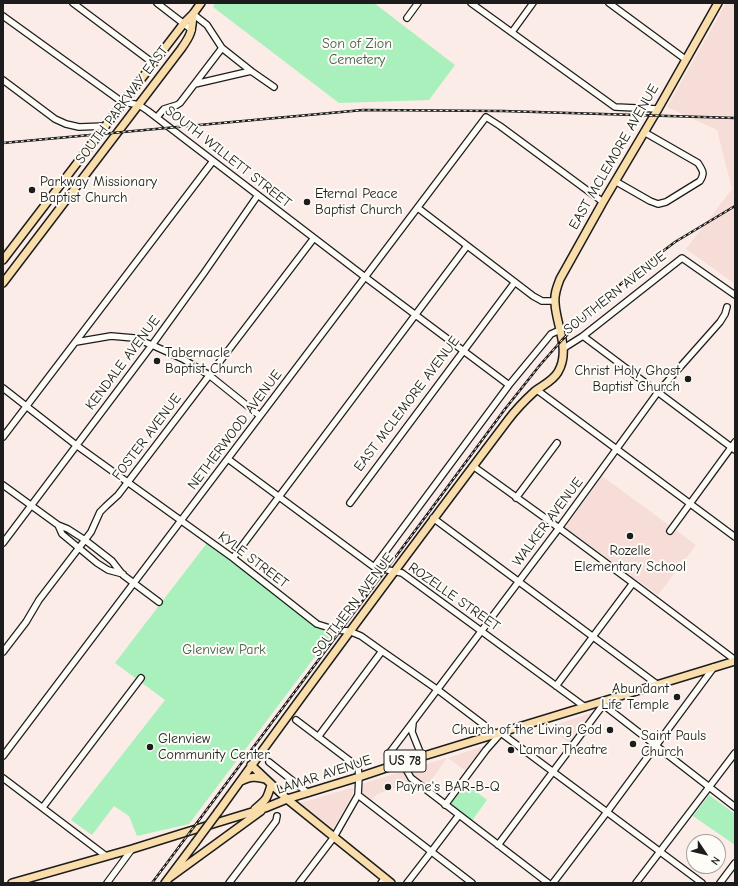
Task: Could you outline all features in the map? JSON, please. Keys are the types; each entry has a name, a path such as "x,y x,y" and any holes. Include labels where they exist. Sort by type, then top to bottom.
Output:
{"main road":[{"name":"SOUTH PARKWAY EAST","path":"3,260 153,63 201,3"},
{"name":"EAST MCLEMORE AVENUE","path":"560,330 555,301 556,290 560,279 717,3"},
{"name":"SOUTH PARKWAY EAST","path":"3,283 183,46 192,30 193,14"},
{"name":"SOUTHERN AVENUE","path":"167,881 349,631 520,404 552,380 558,372 563,361 564,348 560,330"},
{"name":"LAMAR AVENUE","path":"12,883 132,849 265,808 287,799 404,762 585,707 602,704 658,684 735,661"},
{"path":"251,765 287,799 334,837 383,880 392,883"},
{"path":"239,782 249,777 257,776 265,779"},
{"path":"252,812 269,796 271,785"},
{"path":"167,881 265,808"}],"street":[{"path":"73,3 153,63"},
{"path":"157,3 192,30"},
{"path":"407,18 418,3"},
{"path":"471,3 615,107 658,109"},
{"path":"512,32 533,3"},
{"path":"609,3 685,59"},
{"path":"193,14 207,25 222,48 274,87"},
{"name":"SOUTH WILLETT STREET","path":"3,16 118,99 124,102 139,104 157,117 365,277 509,385"},
{"path":"157,117 164,109 178,104 222,48"},
{"path":"195,84 251,71"},
{"path":"3,80 55,119 66,124 79,127 106,126"},
{"name":"NETHERWOOD AVENUE","path":"3,756 486,117 603,202"},
{"path":"615,181 658,204 666,202 700,182 703,176 703,170 698,163 644,132"},
{"path":"3,437 213,161"},
{"name":"KENDALE AVENUE","path":"3,543 152,345 258,195"},
{"path":"418,208 533,296 542,301 555,301"},
{"name":"FOSTER AVENUE","path":"3,652 26,622 39,600 85,540 100,512 116,499 314,238"},
{"path":"233,558 467,246"},
{"name":"SOUTHERN AVENUE","path":"564,348 583,336 682,258 735,295"},
{"name":"EAST MCLEMORE AVENUE","path":"350,503 515,282"},
{"name":"WALKER AVENUE","path":"388,754 438,690 559,528 658,392 720,322 727,307"},
{"name":"SOUTHERN AVENUE","path":"374,567 509,385 551,334 560,330"},
{"path":"76,342 111,336 134,338 152,345 183,359 209,375 260,416"},
{"path":"583,336 734,446 670,531"},
{"name":"KYLE STREET","path":"3,388 76,444 233,558 317,624 336,630 349,631 361,636 553,772 702,883"},
{"path":"537,390 735,537"},
{"path":"516,498 557,444"},
{"name":"ROZELLE STREET","path":"228,459 374,567 402,573 585,707"},
{"path":"473,466 633,583 735,661"},
{"path":"3,485 58,525 68,529 85,540 112,561 123,574 159,602"},
{"path":"433,518 658,684"},
{"path":"58,525 62,534 97,563 108,570 123,574"},
{"path":"556,686 633,583"},
{"path":"318,736 382,652"},
{"path":"553,883 714,667"},
{"path":"43,808 141,678"},
{"path":"498,845 602,704 735,807"},
{"path":"296,720 358,767 359,777 358,795 334,837 299,883"},
{"path":"413,723 412,732 422,757"},
{"path":"445,805 499,733"},
{"path":"636,883 735,753"},
{"path":"268,762 308,793"},
{"path":"404,762 411,778 548,883"},
{"path":"3,778 106,856"},
{"path":"358,795 472,883"},
{"path":"407,883 459,815"},
{"path":"229,883 276,821 277,816"},
{"path":"107,883 132,849"},
{"path":"720,883 735,863"}],"shaded area":[{"path":"726,3 732,3 735,5 735,284 686,249 732,189 717,130 667,107"},
{"name":"Rozelle Elementary School","path":"602,476 696,545 658,595 565,528"},
{"path":"591,713 592,714 569,743 548,727"},
{"path":"480,747 482,749 466,771 448,758"},
{"path":"447,758 427,786 414,777 413,768"},
{"path":"403,772 407,780 411,783 377,794 371,801 362,793 363,784"},
{"path":"351,788 353,789 353,794 333,829 300,804 300,803"}],"green space":[{"name":"Son of Zion Cemetery","path":"215,3 374,3 455,65 429,100 339,103 213,7"},
{"name":"Glenview Park","path":"207,543 332,634 189,824 137,836 129,816 114,806 92,835 71,820 165,700 115,663"},
{"path":"466,784 487,800 471,822 449,806"},
{"path":"709,795 735,814 735,845 726,839 726,834 719,834 693,816"}],"railway":[{"path":"3,143 363,110 503,111 735,118"},
{"path":"152,883 505,409 540,365 562,340 598,304 630,276 675,242 735,206"}],"place":[{"name":"Parkway Missionary Baptist Church","path":"32,190"},
{"name":"Eternal Peace Baptist Church","path":"307,202"},
{"name":"Tabernacle Baptist Church","path":"157,361"},
{"name":"Christ Holy Ghost Baptist Church","path":"688,379"},
{"name":"Rozelle Elementary School","path":"630,536"},
{"name":"Abundant Life Temple","path":"677,697"},
{"name":"Church of the Living God","path":"610,730"},
{"name":"Saint Pauls Church","path":"633,744"},
{"name":"Glenview Community Center","path":"150,747"},
{"name":"Lamar Theatre","path":"511,750"},
{"name":"Payne's BAR-B-Q","path":"388,787"}]}
